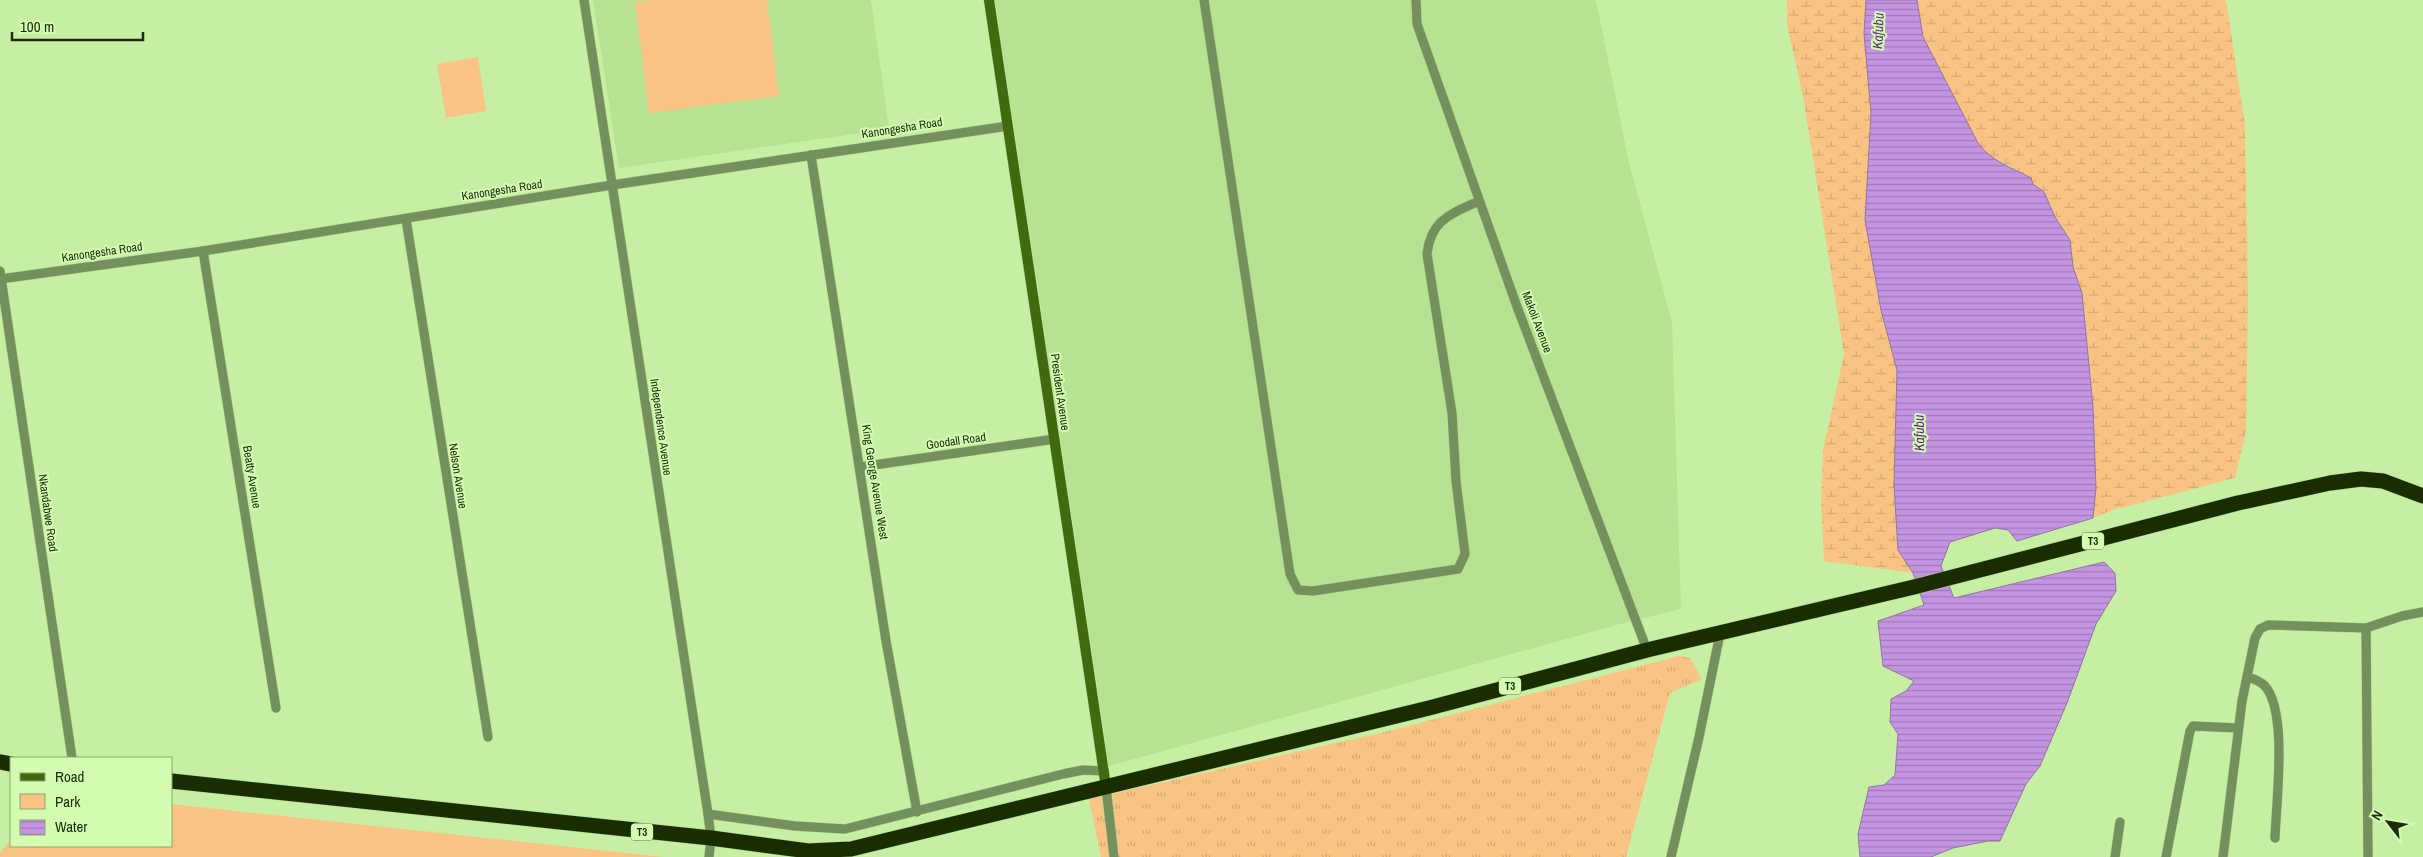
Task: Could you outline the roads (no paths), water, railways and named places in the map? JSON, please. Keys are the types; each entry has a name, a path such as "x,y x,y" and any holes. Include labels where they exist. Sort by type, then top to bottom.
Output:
{"highway":[{"name":"T3","path":"172,781 808,850 850,849 1429,708 1647,650 1914,587 2238,503 2330,483 2360,479 2384,481 2423,496"}],"main road":[{"name":"President Avenue","path":"989,0 1106,787"}],"street":[{"name":"Independence Avenue","path":"584,0 708,814 711,838 709,857"},
{"path":"1204,0 1290,574 1298,590 1313,591 1458,569 1463,562 1465,554 1456,481 1452,412 1427,254 1432,232 1438,224 1448,215 1479,201"},
{"name":"Makoli Avenue","path":"1416,0 1417,24 1479,201 1647,650"},
{"name":"Kanongesha Road","path":"0,276 202,251 612,185 1008,126"},
{"name":"King George Avenue West","path":"811,155 886,641 917,812"},
{"name":"Nelson Avenue","path":"406,219 488,737"},
{"name":"Beatty Avenue","path":"202,251 276,708"},
{"name":"Nkandabwe Road","path":"0,276 72,757"},
{"name":"Goodall Road","path":"860,467 1055,439"},
{"path":"2223,857 2238,728 2255,638 2260,629 2268,625 2366,628 2408,614 2423,612"},
{"path":"2366,628 2368,857"},
{"path":"1671,857 1720,634"},
{"path":"2248,677 2264,684 2270,693 2277,730 2280,754 2275,838"},
{"path":"2166,857 2190,732 2193,726 2238,728"},
{"path":"708,814 795,826 845,830 1063,774 1083,770 1104,771"},
{"path":"1106,787 1114,857"},
{"path":"2115,857 2120,822"}],"water":[{"name":"Kafubu","path":"1866,0 1917,0 1923,37 1978,143 1983,150 1996,160 2031,178 2033,184 2044,192 2055,217 2070,240 2073,267 2082,293 2093,407 2096,488 2093,518 2017,541 2008,530 1995,528 1950,542 1941,566 1954,598 2104,562 2115,573 2116,591 2096,624 2067,703 2040,766 2026,784 2000,841 1988,841 1953,848 1931,857 1860,857 1858,834 1869,787 1884,785 1895,775 1898,734 1890,722 1891,699 1906,691 1914,681 1883,666 1878,621 1924,605 1913,573 1898,550 1894,485 1897,370 1881,310 1865,220 1871,113 1864,34"}]}
